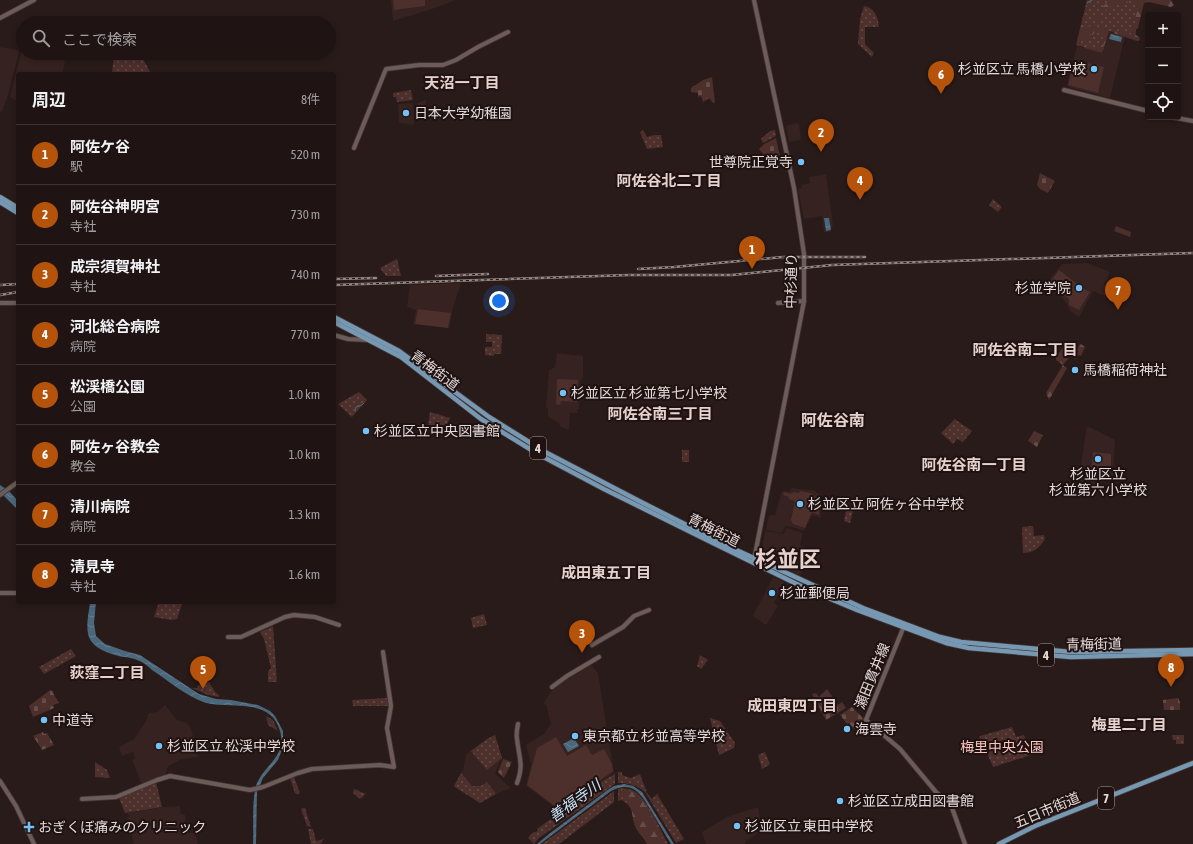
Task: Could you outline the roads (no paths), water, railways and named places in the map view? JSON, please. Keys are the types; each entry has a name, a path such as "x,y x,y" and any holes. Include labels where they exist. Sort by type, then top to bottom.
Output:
{"main road":[{"path":"0,197 16,207"},
{"path":"0,202 16,212"},
{"name":"青梅街道","path":"336,318 371,339 398,351 489,417 545,452 807,589 857,610 952,640 1000,646 1071,652 1193,650"},
{"name":"青梅街道","path":"336,323 362,337 371,339"},
{"name":"青梅街道","path":"904,626 946,643 970,648 998,651 1071,656 1193,654"},
{"name":"五日市街道","path":"999,844 1035,826 1193,762"}],"street":[{"path":"0,18 34,0"},
{"name":"中杉通り","path":"754,0 794,188 804,254 804,301 754,561"},
{"path":"354,148 386,69 419,65 443,65 456,60 508,32"},
{"path":"1064,90 1145,110"},
{"path":"1181,119 1193,121"},
{"path":"778,303 804,301"},
{"path":"0,303 16,303"},
{"path":"350,326 356,331 354,332 355,337 351,339"},
{"path":"336,335 351,339 371,339"},
{"path":"351,339 362,337"},
{"path":"1,494 16,483"},
{"path":"0,593 16,593"},
{"path":"592,645 622,627 634,616 649,610"},
{"path":"228,637 241,637 285,617 294,615 315,617 339,625"},
{"name":"瀬田貫井線","path":"904,626 866,720 900,749 936,792 951,805 965,844"},
{"path":"82,799 116,797 170,776 245,790 261,788 312,769 380,765 394,767 387,728 391,706 383,652"},
{"path":"552,687 567,676 599,657"},
{"path":"516,783 520,775 521,765 517,738 518,724"},
{"path":"0,781 16,806 34,844"}],"water":[{"path":"1111,34 1122,37 1121,42 1109,39"},
{"path":"824,218 829,218 831,230 826,231"},
{"path":"0,485 9,491 16,499 16,508 0,492"},
{"path":"90,604 96,604 94,623 96,636 105,644 140,655 199,694 216,699 258,705 270,711 275,716 283,731 283,747 278,760 263,778 257,792 256,844 253,844 254,794 258,781 275,758 281,746 280,731 275,720 268,713 249,706 216,705 206,703 192,697 141,662 101,650 91,641 89,637 88,622"},
{"path":"574,738 579,746 568,752 563,744"},
{"path":"624,784 633,786 642,792 674,844 671,844 641,796 632,789 626,787 611,791 540,844 537,844 609,789 614,786"}],"waterway":[{"path":"1087,3 1092,0"},
{"path":"355,411 356,407 364,403"}],"railway":[{"path":"336,285 629,275 732,275 832,265 1193,253"},
{"path":"638,269 783,257 865,257"},
{"path":"436,276 488,274"},
{"path":"336,279 376,278"},
{"path":"0,285 16,284"},
{"path":"0,295 16,292"}],"place":[{"name":"杉並区立 馬橋小学校","path":"1094,69"},
{"name":"阿佐ヶ谷教会","path":"941,94"},
{"name":"日本大学幼稚園","path":"406,113"},
{"name":"阿佐谷神明宮","path":"821,152"},
{"name":"世尊院正覚寺","path":"801,162"},
{"name":"河北総合病院","path":"860,200"},
{"name":"阿佐ケ谷","path":"752,269"},
{"name":"杉並学院","path":"1079,288"},
{"name":"清川病院","path":"1118,310"},
{"name":"馬橋稲荷神社","path":"1075,370"},
{"name":"杉並区立 杉並第七小学校","path":"563,393"},
{"name":"杉並区立中央図書館","path":"366,431"},
{"name":"杉並区立 杉並第六小学校","path":"1098,459"},
{"name":"杉並区立 阿佐ヶ谷中学校","path":"800,504"},
{"name":"杉並郵便局","path":"772,593"},
{"name":"成宗須賀神社","path":"582,653"},
{"name":"清見寺","path":"1171,687"},
{"name":"松渓橋公園","path":"203,689"},
{"name":"中道寺","path":"44,720"},
{"name":"海雲寺","path":"847,729"},
{"name":"東京都立 杉並高等学校","path":"575,736"},
{"name":"杉並区立 松渓中学校","path":"159,746"},
{"name":"杉並区立成田図書館","path":"840,801"},
{"name":"杉並区立 東田中学校","path":"737,826"},
{"name":"おぎくぼ痛みのクリニック","path":"29,827"}],"district":[{"name":"天沼一丁目","path":"462,83"},
{"name":"阿佐谷北二丁目","path":"669,181"},
{"name":"阿佐谷南二丁目","path":"1025,350"},
{"name":"阿佐谷南三丁目","path":"660,414"},
{"name":"阿佐谷南","path":"833,420"},
{"name":"阿佐谷南一丁目","path":"974,465"},
{"name":"杉並区","path":"788,559"},
{"name":"成田東五丁目","path":"606,573"},
{"name":"荻窪二丁目","path":"107,673"},
{"name":"成田東四丁目","path":"792,706"},
{"name":"梅里二丁目","path":"1129,725"}],"park label":[{"name":"梅里中央公園","path":"1002,747"}],"water label":[{"name":"善福寺川","path":"575,801"}]}
